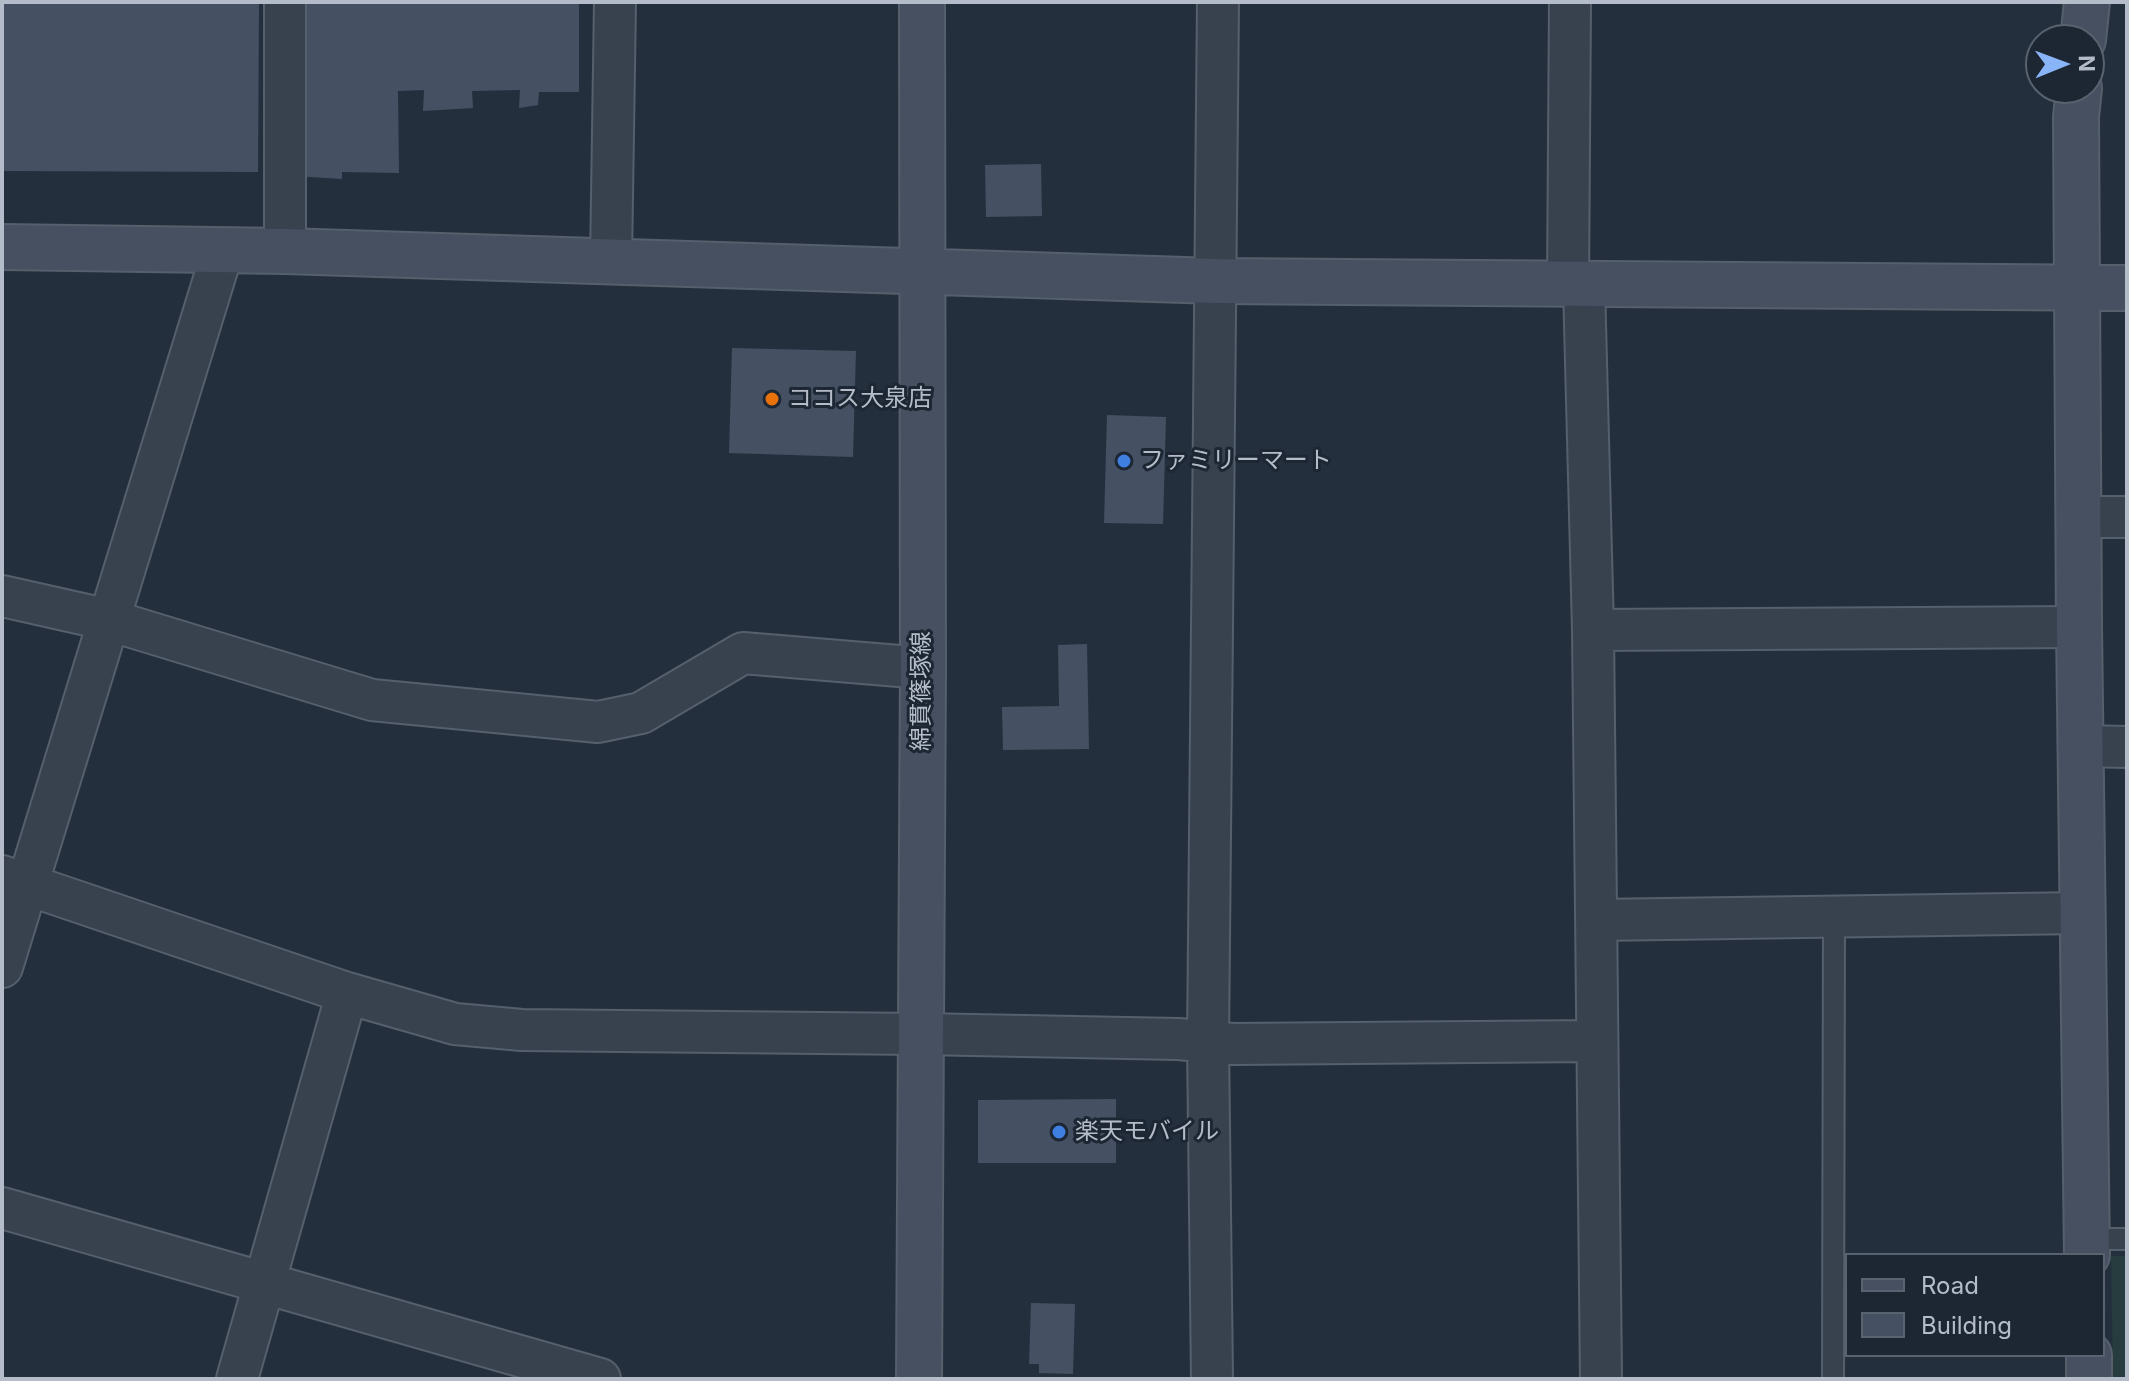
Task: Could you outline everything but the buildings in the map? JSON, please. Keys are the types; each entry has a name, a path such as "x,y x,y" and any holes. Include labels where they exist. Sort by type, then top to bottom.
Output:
{"street":[{"path":"285,2 285,251"},
{"path":"611,261 615,2"},
{"name":"綿貫篠塚線","path":"919,1379 923,668 922,2"},
{"path":"1212,1379 1208,1042 1218,2"},
{"path":"1570,2 1576,285 1593,630 1601,1379"},
{"path":"2085,24 2087,2"},
{"path":"2077,104 2083,913 2101,1244"},
{"path":"2,247 285,251 1216,281 2127,288"},
{"path":"2,967 15,880 109,620 223,250"},
{"path":"2080,517 2127,517"},
{"path":"2,596 109,620 372,700 598,722 641,713 743,653 923,668"},
{"path":"1593,630 2079,627"},
{"path":"2082,746 2127,747"},
{"path":"15,880 347,993 455,1024 522,1030 1178,1039 1233,1044 1595,1041"},
{"path":"1596,920 2083,913"},
{"path":"237,1379 347,993"},
{"path":"2,1208 600,1379"},
{"path":"2089,1357 2089,1379"}],"lane":[{"path":"1833,1379 1834,916"}],"green space":[{"path":"2111,1256 2127,1256 2127,1379 2113,1379"}],"place":[{"name":"ココス大泉店","path":"772,399"},
{"name":"ファミリーマート","path":"1124,461"},
{"name":"楽天モバイル","path":"1059,1132"}]}
